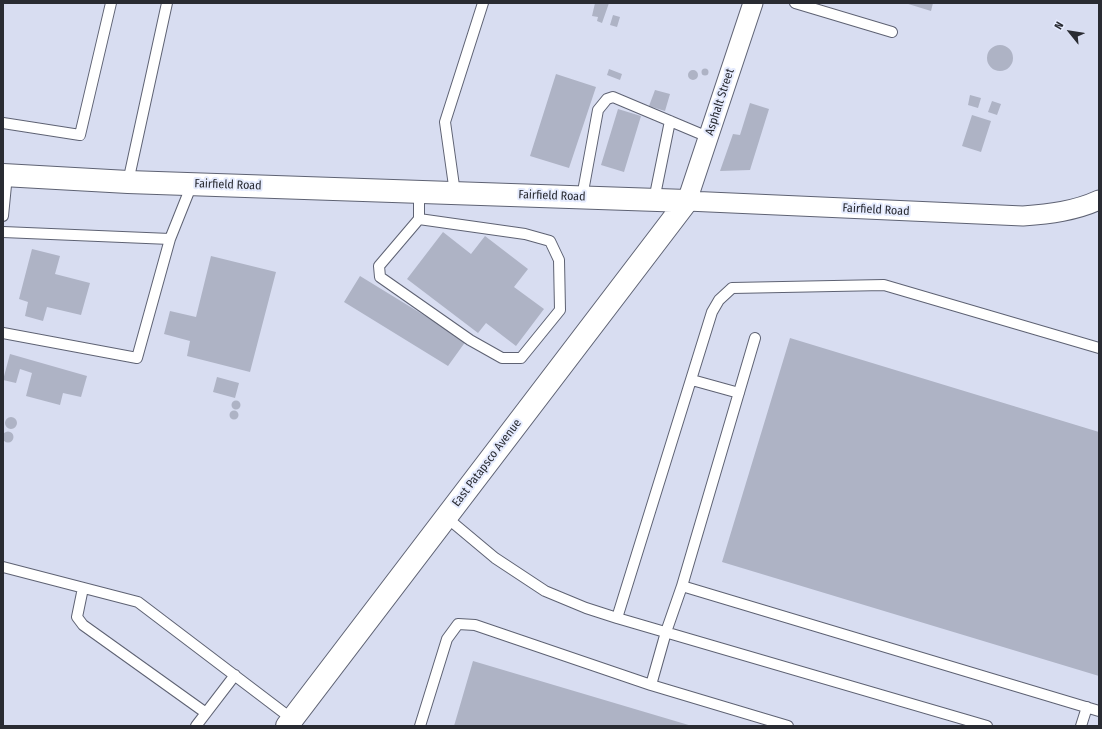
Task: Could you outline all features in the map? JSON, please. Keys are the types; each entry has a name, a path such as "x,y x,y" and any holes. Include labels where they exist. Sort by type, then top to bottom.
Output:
{"street":[{"name":"Asphalt Street","path":"687,201 753,3"},
{"name":"Fairfield Road","path":"5,175 128,182 582,197 1023,216 1050,214 1075,209 1099,200"},
{"name":"East Patapsco Avenue","path":"290,722 687,201"}],"lane":[{"path":"3,123 80,135 111,3"},
{"path":"128,182 167,3"},
{"path":"455,193 446,122 484,3"},
{"path":"794,3 892,32"},
{"path":"582,197 598,110 607,99 613,97 708,137"},
{"path":"654,200 670,121"},
{"path":"3,216 5,175"},
{"path":"3,333 137,358 170,239 192,184"},
{"path":"419,192 419,219 379,266 380,277 470,340 502,358 521,358 560,310 559,260 550,241 524,234 419,219"},
{"path":"3,232 170,239"},
{"path":"617,618 712,312 719,300 732,288 884,285 1099,348"},
{"path":"651,685 666,632 682,586 755,338"},
{"path":"692,380 739,393"},
{"path":"446,517 495,558 545,592 586,608 987,726"},
{"path":"3,567 138,602 235,675 290,722"},
{"path":"682,586 1099,711"},
{"path":"83,588 77,617 83,625 206,713"},
{"path":"420,726 446,639 458,624 475,625 651,685 788,726"},
{"path":"196,726 235,675"},
{"path":"1081,726 1087,707"}],"building":[{"path":"595,3 609,3 602,23 597,21 598,17 592,16"},
{"path":"905,3 933,3 931,11"},
{"path":"613,15 620,17 617,27 610,25"},
{"path":"1000,45 1009,49 1013,58 1009,67 1000,71 991,67 987,58 991,49"},
{"path":"705,68 708,69 708,75 705,76 702,75 701,72 702,69"},
{"path":"609,69 622,74 620,80 607,75"},
{"path":"691,70 695,70 698,75 695,80 691,80 688,77 688,73"},
{"path":"556,74 596,87 569,168 530,156"},
{"path":"655,90 670,94 665,111 649,106"},
{"path":"970,95 981,98 978,108 968,105"},
{"path":"992,101 1001,104 997,115 988,112"},
{"path":"750,103 769,109 750,170 720,171 733,134 740,135"},
{"path":"618,109 641,116 624,172 601,165"},
{"path":"972,115 991,121 981,152 962,146"},
{"path":"443,232 471,254 485,236 528,269 514,287 544,309 516,346 486,323 478,333 407,279"},
{"path":"32,249 60,256 55,274 90,283 81,315 47,307 43,321 25,316 28,302 19,299"},
{"path":"211,256 276,272 250,372 187,356 190,341 164,334 170,311 196,317"},
{"path":"360,276 466,341 448,366 344,302"},
{"path":"790,338 1099,432 1099,676 722,562"},
{"path":"10,354 87,376 81,397 63,393 60,405 26,396 32,373 20,369 16,383 3,380"},
{"path":"217,377 239,383 235,398 213,392"},
{"path":"234,401 238,401 240,405 238,409 234,409 232,407 232,403"},
{"path":"234,410 239,415 234,420 229,415"},
{"path":"9,417 13,417 17,423 13,429 9,429 5,425 5,421"},
{"path":"8,431 12,433 14,437 12,441 8,443 4,441 2,437 4,433"},
{"path":"473,661 692,726 454,726"}]}
